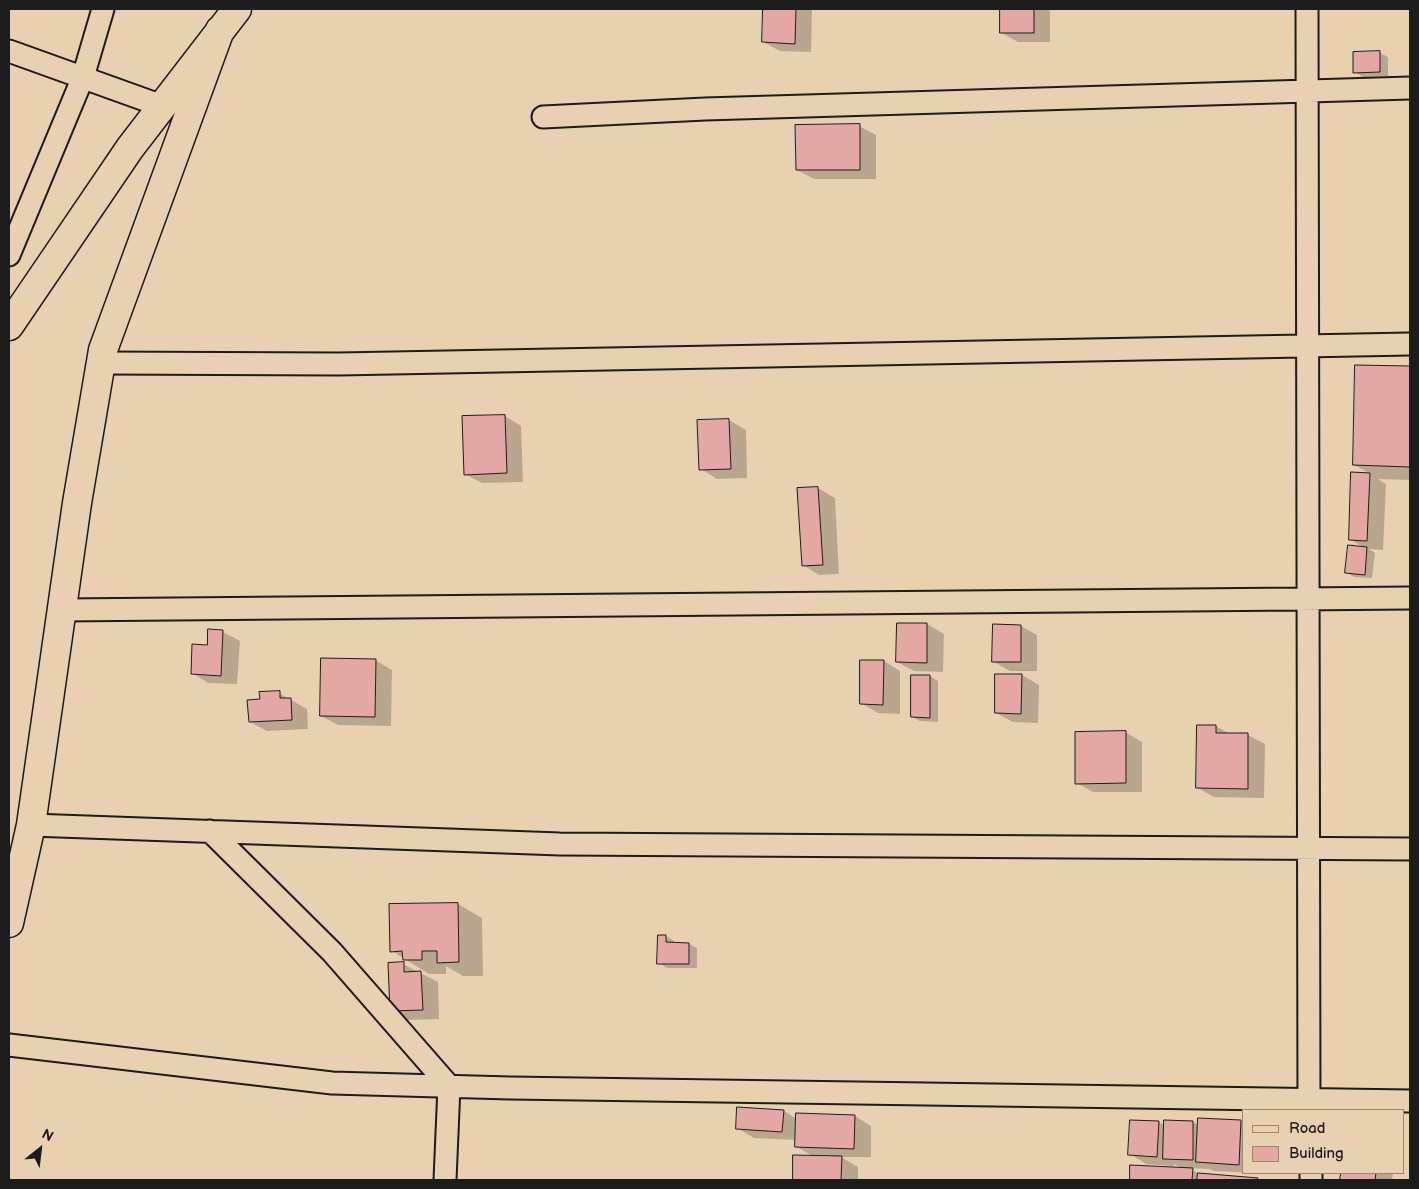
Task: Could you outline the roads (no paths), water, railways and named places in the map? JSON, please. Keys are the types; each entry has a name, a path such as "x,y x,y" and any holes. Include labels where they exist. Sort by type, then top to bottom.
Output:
{"main road":[{"path":"9,326 130,148 228,19"},
{"path":"9,924 31,826 78,503 106,341 228,19"}],"street":[{"path":"9,256 83,77 103,9"},
{"path":"1307,9 1309,1105"},
{"path":"9,51 162,106"},
{"path":"543,117 705,110 1410,88"},
{"path":"101,363 339,364 1410,344"},
{"path":"62,610 1410,598"},
{"path":"31,826 560,844 1410,849"},
{"path":"210,831 332,952 449,1086 445,1180"},
{"path":"9,1045 332,1082 1309,1105 1410,1101"}]}
